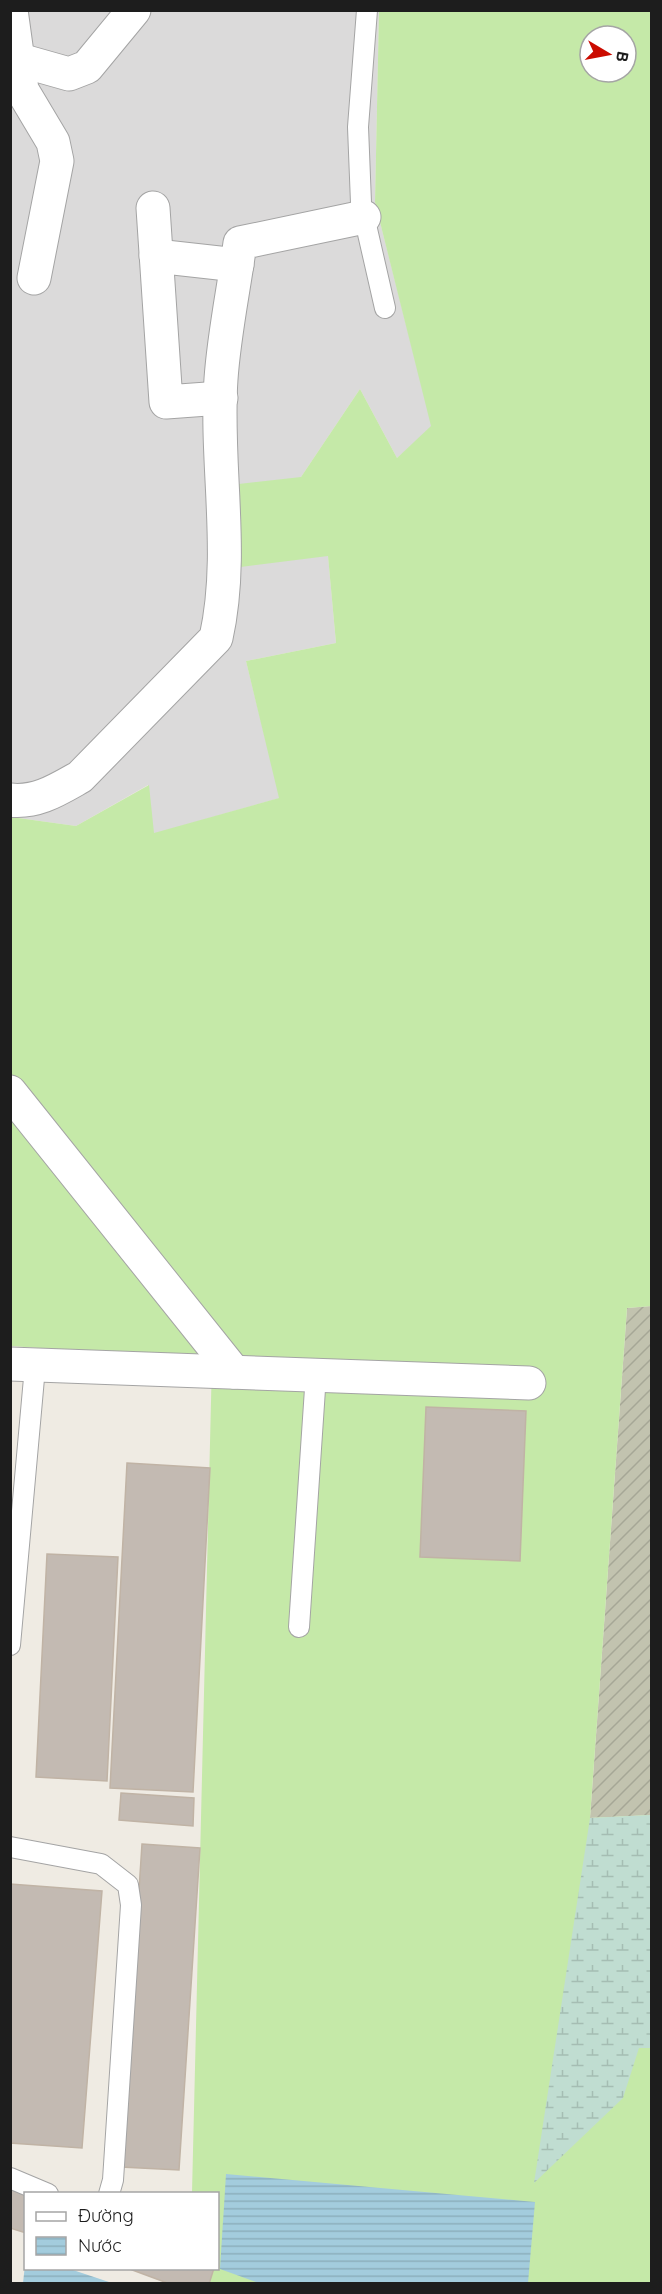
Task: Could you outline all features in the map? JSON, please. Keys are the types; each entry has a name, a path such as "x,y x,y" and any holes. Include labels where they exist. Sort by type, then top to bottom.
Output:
{"street":[{"path":"11,10 22,90 53,142 57,161 34,278"},
{"path":"16,59 69,74 87,67 134,10"},
{"path":"153,208 166,402 221,398"},
{"path":"10,800 27,802 54,792 80,777 216,638 221,616 223,564 221,379 240,243 364,217"},
{"path":"156,256 237,265"},
{"path":"10,1092 234,1372"},
{"path":"23,1365 529,1383"}],"lane":[{"path":"367,10 358,127 364,217 385,308"},
{"path":"10,1645 23,1365"},
{"path":"299,1628 316,1374"},
{"path":"10,1848 101,1864 128,1885 129,1929 113,2180 109,2192"},
{"path":"10,2178 45,2192"}],"shaded area":[{"path":"11,11 379,11 375,202 432,427 397,458 360,389 301,477 328,555 336,643 246,661 280,798 153,834 148,785 76,826 11,817"},
{"path":"651,1306 651,1815 590,1818 627,1308"}],"green space":[{"path":"379,11 651,11 652,1306 627,1308 590,1818 651,1815 651,2283 189,2283 190,2270 219,2270 219,2192 192,2192 212,1360 11,1346 11,817 76,826 149,785 154,833 279,798 246,661 336,643 328,556 233,568 230,485 301,477 360,389 397,458 431,426 375,202"},
{"path":"651,1815 651,2048 639,2048 623,2098 534,2183 590,1818"}],"water":[{"path":"226,2174 535,2202 528,2283 259,2283 220,2269"},
{"path":"24,2270 73,2270 112,2283 23,2283"}],"building":[{"path":"426,1407 526,1411 520,1561 420,1557"},
{"path":"127,1463 210,1468 193,1792 110,1788"},
{"path":"47,1554 118,1557 107,1781 36,1777"},
{"path":"121,1793 194,1798 193,1826 119,1820"},
{"path":"142,1844 200,1848 179,2170 121,2167"},
{"path":"10,1884 102,1891 82,2148 10,2143"},
{"path":"10,2189 24,2193 24,2232 10,2228"},
{"path":"132,2270 213,2270 209,2284 170,2284"}]}
